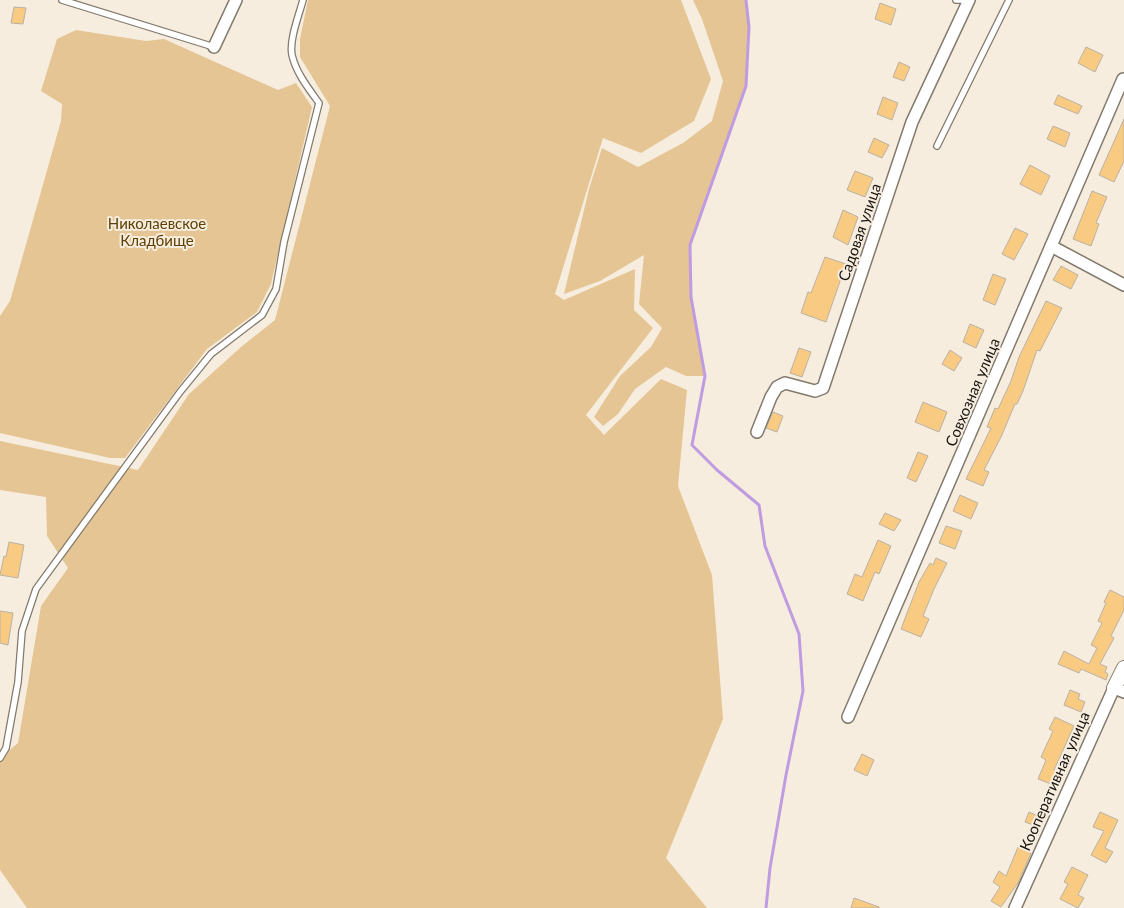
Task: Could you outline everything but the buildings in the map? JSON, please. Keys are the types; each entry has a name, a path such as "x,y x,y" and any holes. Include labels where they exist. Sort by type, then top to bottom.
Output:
{"street":[{"path":"214,47 236,0"},
{"name":"Садовая улица","path":"757,432 777,387 785,383 815,391 823,388 912,122 969,0"},
{"name":"Совхозная улица","path":"848,717 1123,79"},
{"path":"1051,246 1124,285"},
{"name":"Кооперативная улица","path":"1015,908 1119,690 1124,668"}],"lane":[{"path":"62,0 214,47"},
{"path":"0,758 6,748 18,682 22,632 36,589 180,392 211,354 262,315 276,289 284,242 319,103 302,80 292,54 303,0"},
{"path":"956,0 962,0"},
{"path":"936,146 1009,0"}],"green space":[{"path":"308,0 681,0 711,79 694,121 641,153 603,138 555,294 564,300 635,269 634,310 653,328 586,415 604,435 661,379 687,390 678,486 712,575 723,719 666,858 707,908 27,908 0,870 0,758 18,743 41,606 68,568 47,536 46,497 0,490 0,441 138,470 189,394 241,347 275,320 330,106 300,57 300,39"},
{"path":"693,0 746,0 749,27 746,86 690,245 691,297 705,376 686,376 666,367 635,389 618,414 603,426 594,417 620,376 651,347 662,328 639,304 644,255 600,281 564,294 589,189 602,148 638,167 683,143 712,121 723,81 702,19"},
{"name":"Николаевское Кладбище","path":"76,30 146,41 164,39 278,90 296,83 312,107 271,284 257,312 207,349 125,458 110,458 0,433 0,316 10,301 61,121 62,104 41,91 57,39"}],"waterway":[{"path":"746,0 749,27 746,86 690,245 691,297 705,376 692,445 717,470 759,505 765,546 799,634 803,691 770,868 766,908"}]}
